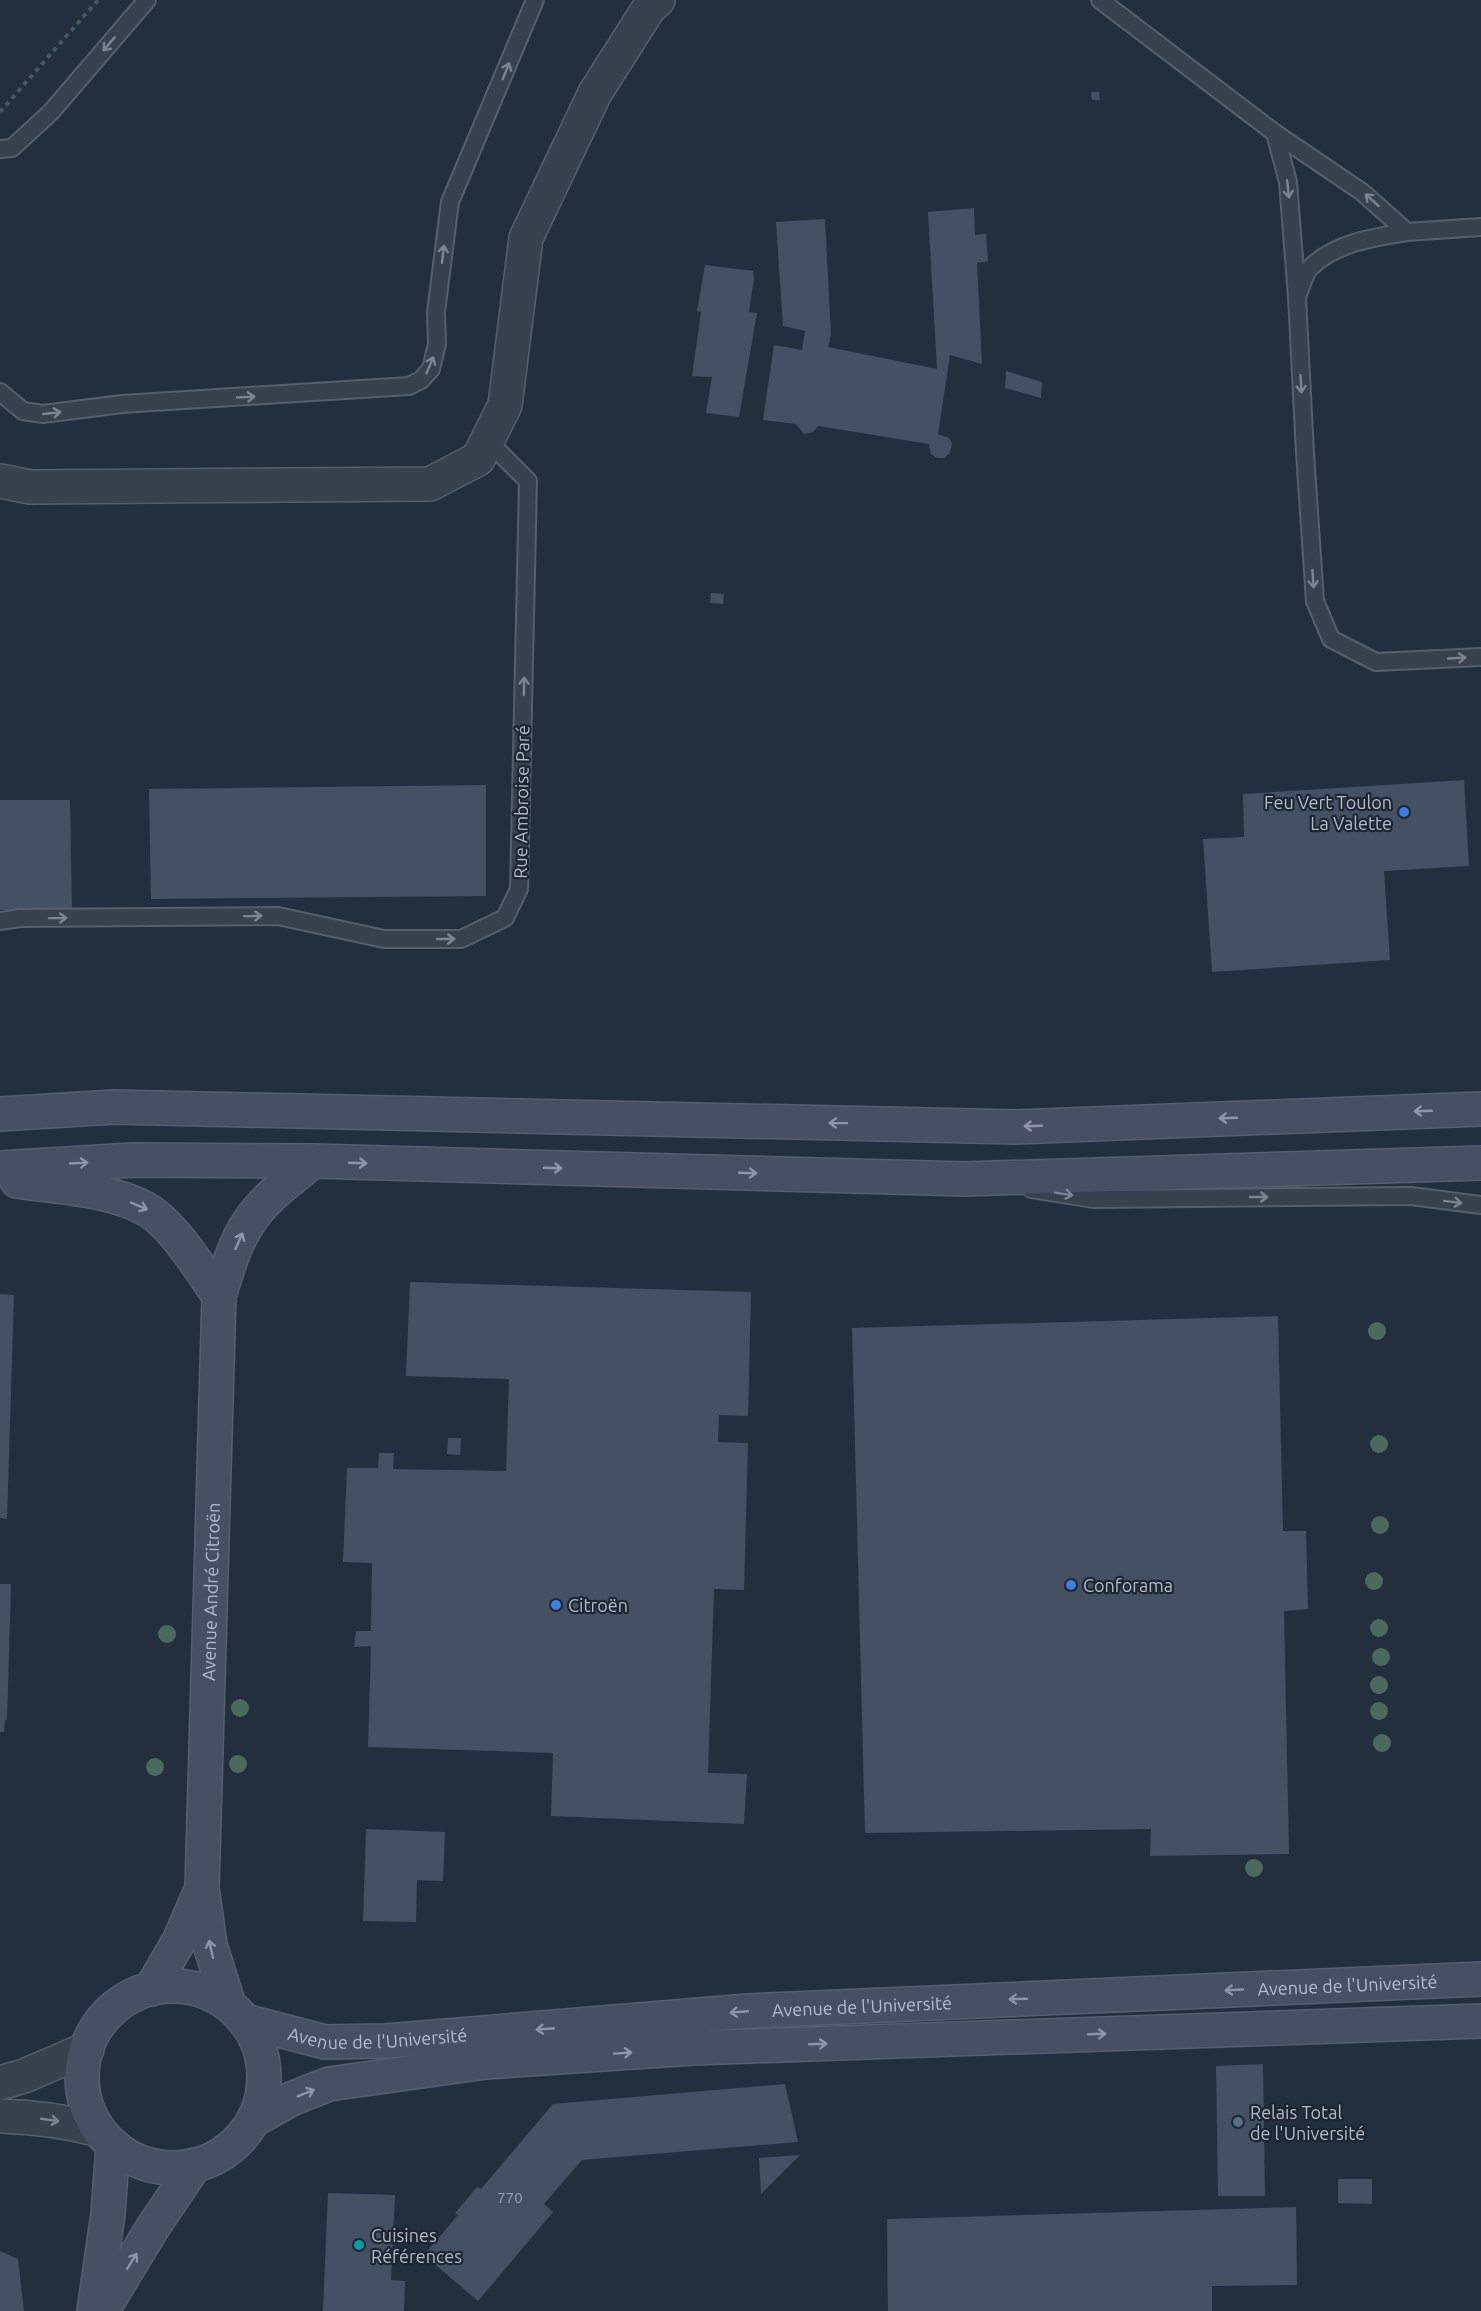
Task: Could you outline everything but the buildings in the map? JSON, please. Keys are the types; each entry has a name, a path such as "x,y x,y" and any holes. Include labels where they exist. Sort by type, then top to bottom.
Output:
{"main road":[{"path":"0,1114 114,1107 1016,1126 1481,1109"},
{"path":"0,1168 132,1160 313,1161 964,1179 1481,1163"},
{"name":"Avenue André Citroën","path":"237,2013 210,1945 202,1888 219,1296 239,1239 249,1221 266,1201 313,1161"},
{"path":"0,1178 103,1194 147,1209 166,1224 219,1296"},
{"name":"Avenue André Citroën","path":"151,1989 180,1939 202,1888"},
{"name":"Avenue de l'Université","path":"237,2013 259,2044 265,2069 263,2096 254,2120 236,2144 212,2160 187,2168 160,2168 135,2160 106,2138 89,2112 83,2091 82,2070 94,2032 118,2005 133,1995 171,1986 191,1988 211,1994 237,2013 325,2042 386,2041 748,2011 1481,1979"},
{"name":"Avenue de l'Université","path":"254,2120 291,2099 329,2084 486,2062 693,2048 1481,2020"},
{"path":"94,2311 108,2214 106,2138"},
{"path":"102,2311 153,2227 195,2165"}],"street":[{"path":"10,489 429,484 478,459 505,405 526,238 595,93 649,8 658,0"},
{"path":"0,2083 24,2076 87,2049"},
{"name":"Avenue de l'Université","path":"0,2116 29,2117 71,2123 106,2138"}],"lane":[{"path":"0,149 12,148 51,112 147,0"},
{"path":"0,392 23,411 43,414 122,404 409,386 421,380 431,369 437,344 436,312 450,202 535,0"},
{"path":"1100,0 1275,133 1362,192 1407,232"},
{"path":"1275,133 1288,182 1315,601 1331,639 1376,662 1481,657"},
{"path":"1297,297 1309,269 1330,253 1368,238 1407,232 1481,227"},
{"name":"Rue Ambroise Paré","path":"0,921 20,918 278,916 384,939 461,939 505,918 519,889 528,481 487,440"},
{"path":"964,1179 1093,1199 1411,1196 1481,1205"},
{"path":"1053,1998 1054,2036"}],"path":[{"path":"0,112 98,0"}],"place":[{"name":"Feu Vert Toulon La Valette","path":"1404,812"},
{"name":"Conforama","path":"1071,1585"},
{"name":"Citroën","path":"556,1605"},
{"name":"Relais Total de l'Université","path":"1238,2122"},
{"name":"Cuisines Références","path":"359,2245"}]}
